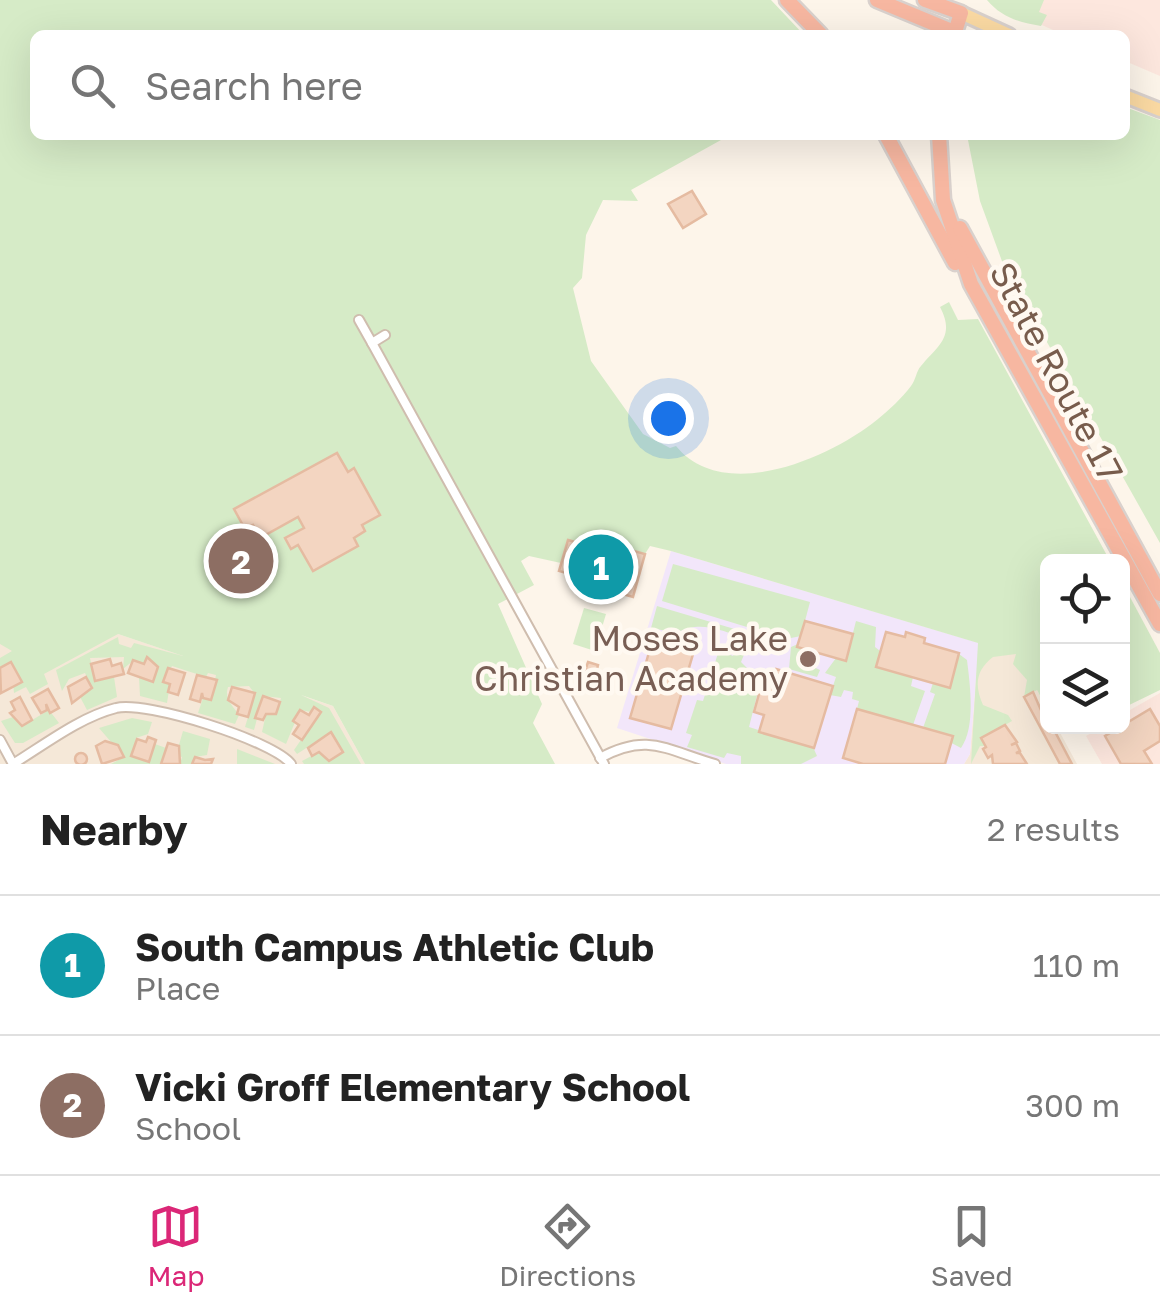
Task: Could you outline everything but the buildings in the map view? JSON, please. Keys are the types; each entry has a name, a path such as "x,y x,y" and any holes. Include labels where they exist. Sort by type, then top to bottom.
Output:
{"highway":[{"path":"787,0 816,30"},
{"path":"877,0 947,30"},
{"path":"925,0 960,13 957,30"},
{"path":"889,140 970,284"},
{"name":"State Route 17","path":"939,140 944,200 970,284 1160,624"},
{"name":"State Route 17","path":"940,140 947,186 966,242 1160,594"}],"main road":[{"path":"960,13 998,30"},
{"path":"1130,98 1160,110"}],"street":[{"path":"359,320 602,761 626,744 642,742 715,764"},
{"path":"372,343 385,336"},
{"path":"0,740 13,764 92,719 116,708 138,706 260,743 284,754 290,764"}],"shaded area":[{"path":"987,0 1160,0 1160,76 1130,63 1130,30 1053,30"},
{"name":"Moses Lake Christian Academy","path":"671,551 979,643 970,754 964,764 726,764 617,728"},
{"path":"0,613 118,634 333,706 365,764 0,764"},
{"path":"1011,641 1040,696 1040,734 1061,734 1077,764 964,764 970,754 979,643"},
{"path":"1160,693 1160,764 1102,764 1086,736 1130,734 1130,710"}],"green space":[{"path":"0,0 771,0 799,30 30,30 30,140 721,140 631,190 638,201 603,200 586,235 582,278 573,288 591,361 643,434 670,448 676,446 696,463 720,472 748,473 805,460 857,434 913,384 919,368 945,334 940,307 949,302 958,320 978,319 1106,554 1040,554 1040,696 1037,690 1024,697 1027,680 1013,664 1016,654 993,657 987,662 980,673 980,698 983,705 1008,715 1012,721 982,738 986,746 980,746 971,764 978,643 650,546 645,554 621,547 618,554 568,540 561,563 529,556 521,561 534,585 498,604 542,704 533,723 555,764 365,764 333,706 301,695 329,708 361,764 304,764 302,761 319,752 329,761 343,752 331,732 297,754 294,750 320,712 314,708 311,712 300,710 286,744 262,732 266,714 276,714 281,698 263,696 254,730 245,727 255,694 249,686 228,687 228,699 239,715 235,724 198,713 203,698 211,700 216,675 208,673 206,677 172,666 163,682 170,684 167,703 140,696 139,677 153,682 158,667 147,657 144,664 134,660 123,669 124,657 90,658 95,681 114,677 117,697 87,710 79,695 92,688 85,673 69,679 62,691 56,670 118,637 119,644 131,648 134,643 183,656 118,634 44,674 48,684 30,694 26,687 14,693 11,662 0,668 0,658 12,651 0,644"},
{"path":"987,0 1044,0 1039,12 1047,15 1041,26 1026,23 1005,15"},
{"path":"1130,109 1160,120 1160,543 1003,264 980,201 968,140 1130,140"},
{"path":"673,564 810,602 801,636 786,639 662,601"},
{"path":"1130,597 1160,653 1160,690 1130,705"},
{"path":"657,606 772,640 769,651 765,646 748,645 741,662 751,672 763,672 749,727 813,747 817,756 801,764 741,764 741,756 727,753 724,758 687,747 692,735 686,733 697,700 703,701 719,650 733,656 740,644 739,636 708,627 677,633 651,628"},
{"path":"584,608 606,614 595,651 573,644"},
{"path":"856,621 876,627 875,647 913,677 911,686 925,691 913,725 857,709 859,701 852,699 853,692 844,690 841,697 830,695 836,677 825,673 836,658 846,660"},
{"path":"798,644 798,648 811,651 807,664 820,670 817,677 789,669 791,647"},
{"path":"959,654 967,660 971,706 969,729 961,748 923,728 935,694 930,692 933,683 950,687"},
{"path":"49,710 59,723 23,743 15,743 1,721 16,716 22,726"},
{"path":"132,718 152,722 148,734 136,738 132,756 149,761 155,744 166,748 161,764 111,764 124,757 99,728"},
{"path":"183,731 210,739 207,755 195,757 192,764 180,764 182,757 176,755"},
{"path":"237,749 275,764 237,764"}],"place":[{"name":"Vicki Groff Elementary School","path":"241,561"},
{"name":"South Campus Athletic Club","path":"601,567"},
{"name":"Moses Lake Christian Academy","path":"808,659"}]}
